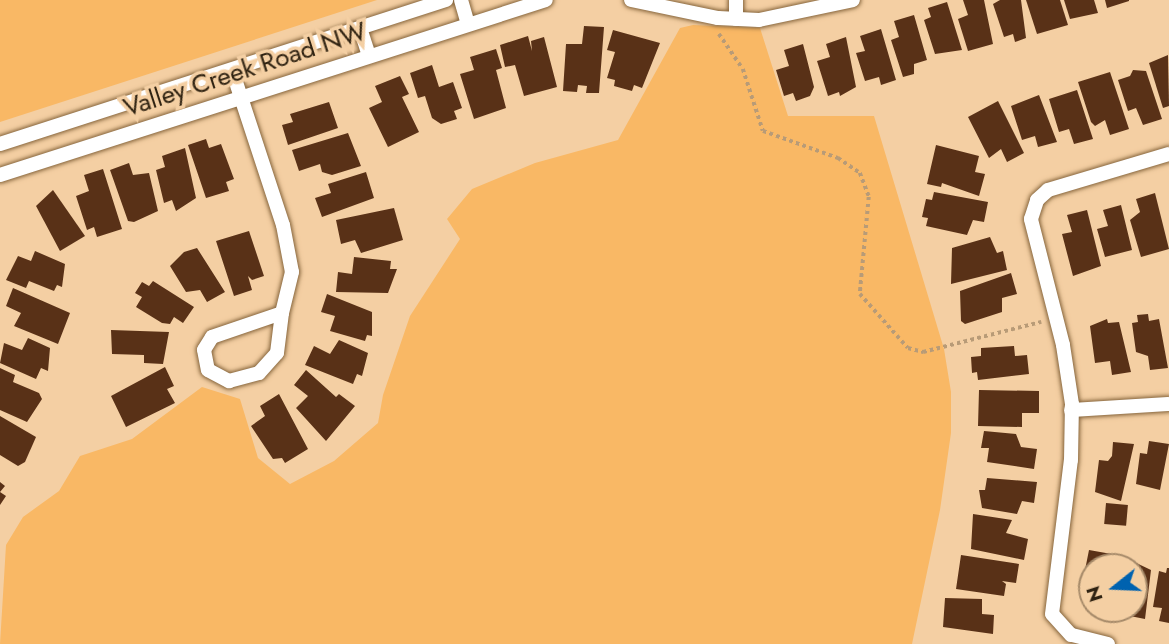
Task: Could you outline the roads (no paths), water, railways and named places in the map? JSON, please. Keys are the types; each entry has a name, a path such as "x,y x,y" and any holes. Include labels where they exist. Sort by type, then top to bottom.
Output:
{"street":[{"name":"Valley Creek Road NW","path":"0,144 446,0"},
{"path":"461,0 468,24"},
{"name":"Valley Creek Road NW","path":"0,175 546,0"},
{"path":"631,0 718,18 736,19 783,18 853,0"},
{"path":"736,0 736,19"},
{"path":"360,28 369,55"},
{"path":"232,70 283,225 292,272 282,313 277,353 259,373 229,381 208,370 204,350 212,337 282,313"},
{"path":"1108,644 1064,630 1051,604 1071,460 1071,410 1056,317 1031,228 1037,200 1056,187 1169,154"},
{"path":"1071,410 1169,404"}]}
